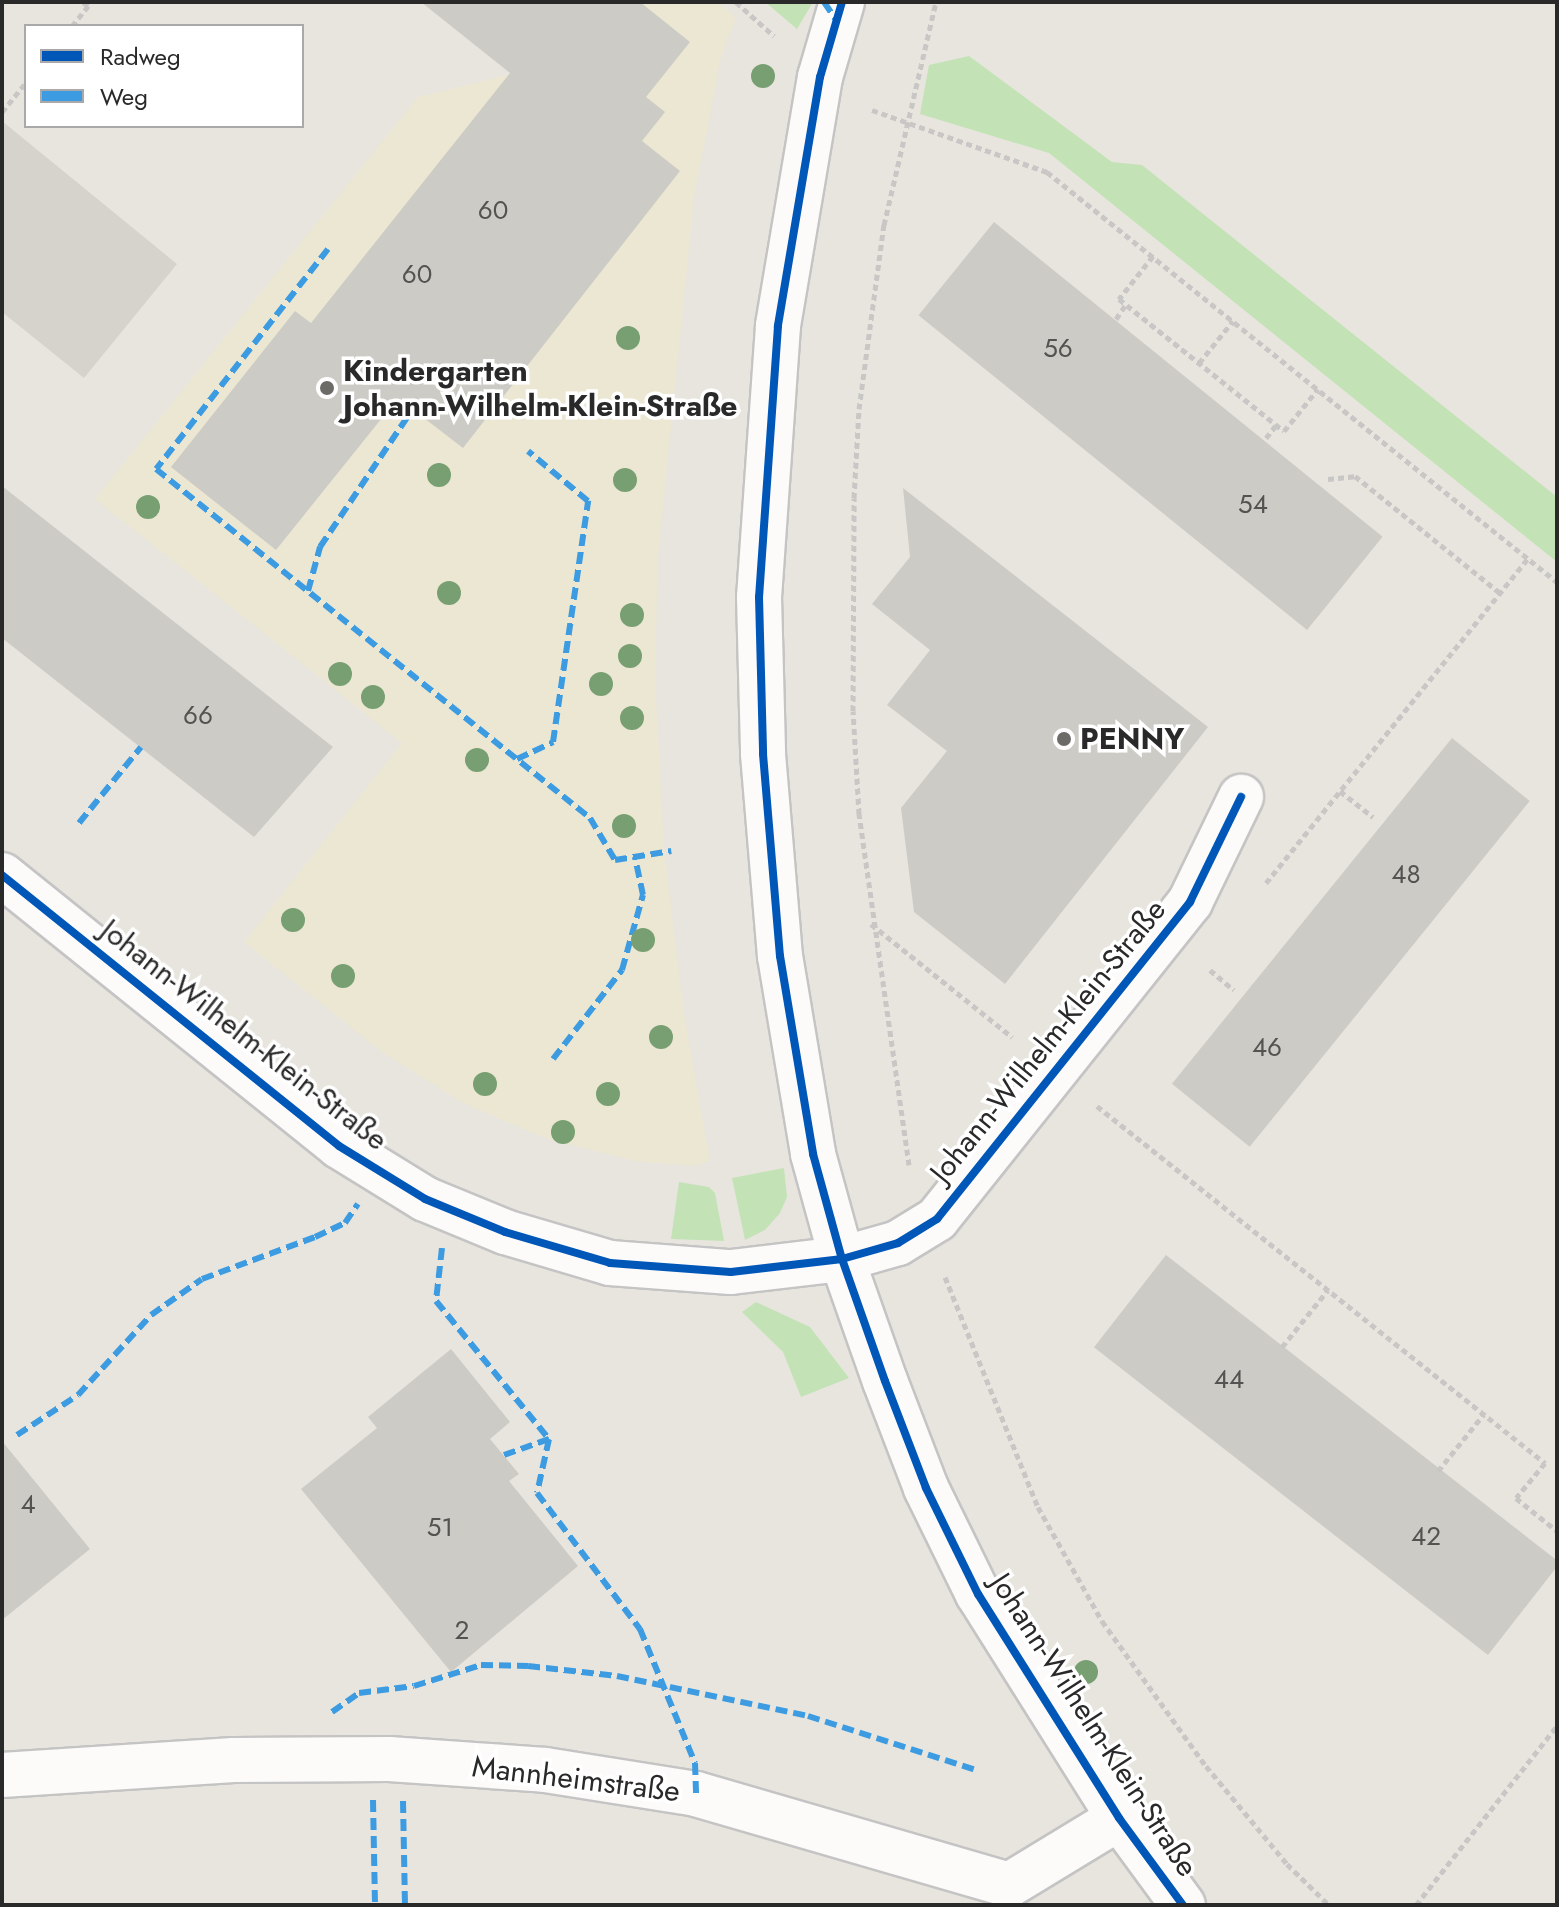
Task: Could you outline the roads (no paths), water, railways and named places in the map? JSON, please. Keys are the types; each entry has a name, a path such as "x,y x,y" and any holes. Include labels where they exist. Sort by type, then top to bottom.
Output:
{"street":[{"name":"Johann-Wilhelm-Klein-Straße","path":"842,2 820,77 777,340 759,597 760,703 780,956 813,1154 842,1259 926,1488 978,1594 1119,1818 1183,1905"},
{"name":"Johann-Wilhelm-Klein-Straße","path":"2,875 339,1146 425,1199 505,1232 610,1263 731,1272 842,1259 898,1243 937,1219 1190,902 1241,797"},
{"name":"Mannheimstraße","path":"2,1775 248,1760 389,1759 545,1770 696,1794 1009,1885 1119,1818"}],"place":[{"name":"Kindergarten Johann-Wilhelm-Klein-Straße","path":"327,388"},
{"name":"PENNY","path":"1064,739"}]}
